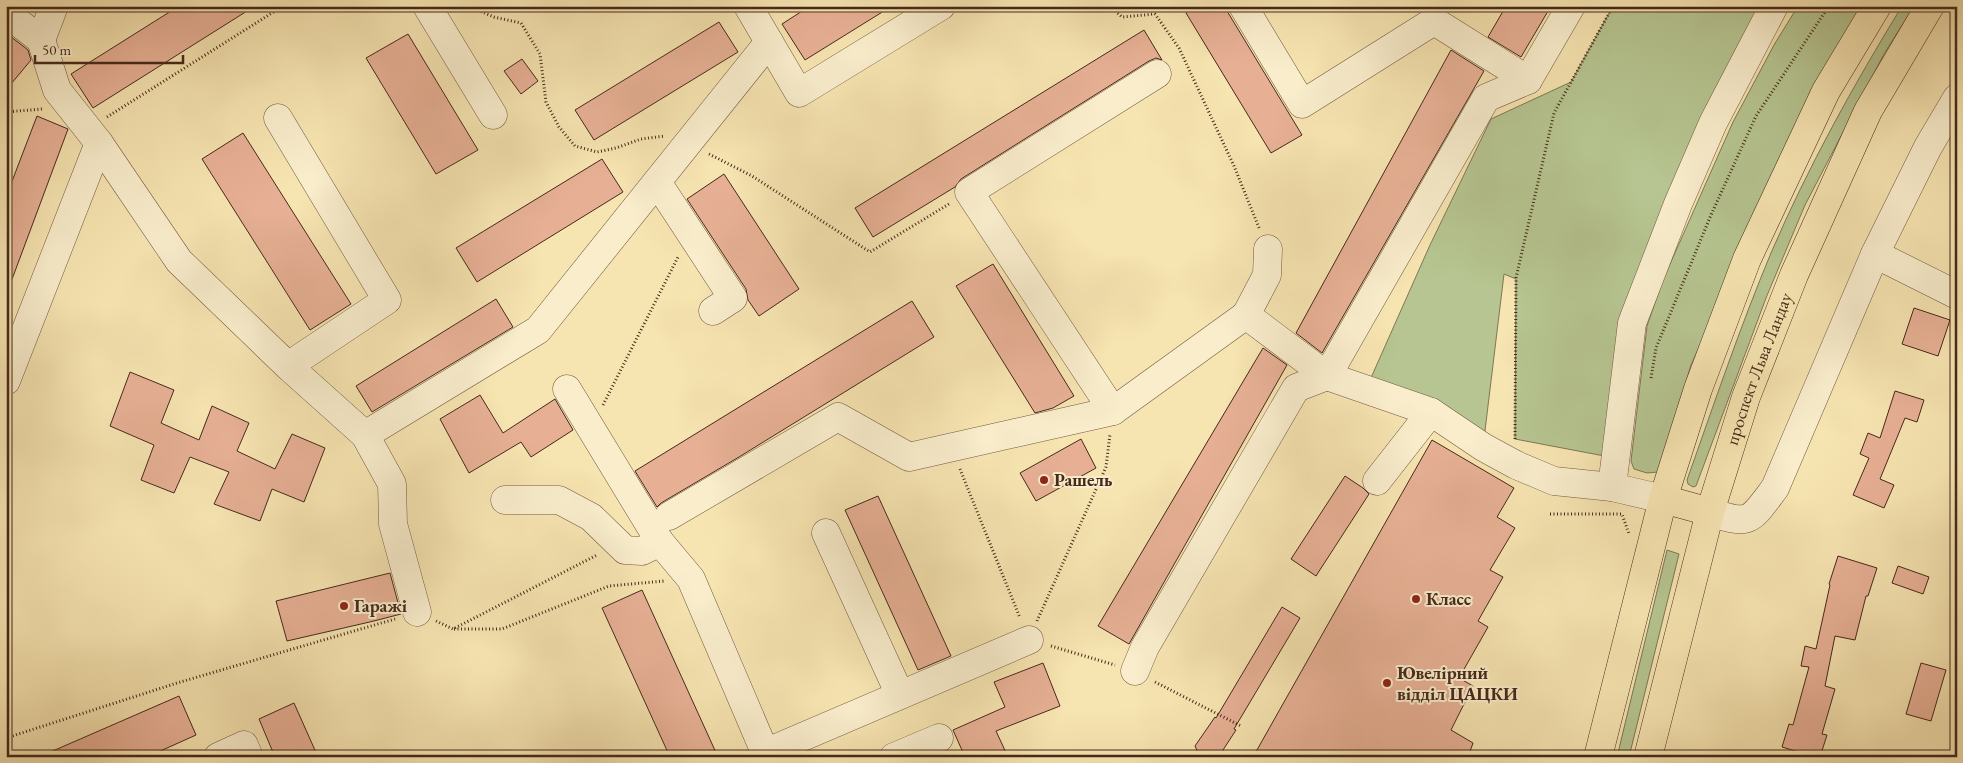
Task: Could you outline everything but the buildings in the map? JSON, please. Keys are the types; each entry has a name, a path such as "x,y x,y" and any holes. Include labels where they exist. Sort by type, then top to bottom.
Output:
{"main road":[{"path":"1598,757 1663,500 1698,389 1747,260 1826,91 1877,6"},
{"name":"проспект Льва Ландау","path":"1648,757 1710,512 1746,397 1794,275 1868,111 1930,6"},
{"path":"1663,500 1710,512"}],"street":[{"path":"41,40 54,6"},
{"path":"427,6 493,115"},
{"path":"748,6 800,93 941,6"},
{"path":"1243,6 1302,104 1434,21 1528,80"},
{"path":"1134,671 1145,646 1296,388 1327,376 1486,98 1528,80 1571,6"},
{"path":"1612,488 1632,323 1678,204 1713,123 1774,6"},
{"path":"6,13 41,40 58,90 93,136 179,261 288,366 365,435 392,484 394,524 417,612"},
{"path":"365,435 538,330 769,42"},
{"path":"1113,411 969,192 1156,74"},
{"path":"1710,512 1740,521 1748,519 1762,506 1775,488 1875,254 1928,147 1957,98"},
{"path":"278,118 387,300 288,366"},
{"path":"6,381 93,136"},
{"path":"657,182 733,298 713,311"},
{"path":"669,516 838,417 909,457 1113,411 1246,315 1267,275 1268,249"},
{"path":"1875,254 1957,295"},
{"path":"1246,315 1327,376 1431,412 1483,447 1516,465 1554,481 1612,488 1663,500"},
{"path":"568,389 660,542 691,579 766,755 1029,640"},
{"path":"1377,481 1431,412"},
{"path":"505,500 559,500 591,517 625,550 642,551 660,542"},
{"path":"826,533 900,695"},
{"path":"894,757 939,738"},
{"path":"218,757 244,745 249,757"}],"path":[{"path":"93,136 283,6"},
{"path":"1110,6 1122,17 1156,14 1179,48 1234,166 1268,249"},
{"path":"1516,465 1516,278 1554,113 1613,6"},
{"path":"1649,385 1656,348 1711,215 1756,116 1829,6"},
{"path":"6,112 70,107"},
{"path":"591,428 679,254"},
{"path":"1029,640 1106,467 1113,411"},
{"path":"951,448 1029,640"},
{"path":"1550,514 1622,514 1629,534"},
{"path":"453,630 619,544"},
{"path":"6,738 177,684 417,612 453,630 502,629 609,586 691,579"}],"green space":[{"path":"1613,6 1774,6 1632,323 1615,458 1515,439 1516,279 1504,274 1483,447 1366,389 1430,245 1491,119 1571,82"},
{"path":"1798,6 1867,6 1801,119 1691,365 1658,472 1647,473 1634,469 1631,461 1647,326 1663,280 1733,122 1774,45"},
{"path":"1902,6 1914,6 1884,54 1805,205 1766,298 1696,486 1693,487 1688,484 1687,480 1738,337 1771,253 1800,189 1832,127"},
{"path":"1667,550 1679,554 1629,757 1617,757"}],"place":[{"name":"Рашель","path":"1044,480"},
{"name":"Класс","path":"1416,599"},
{"name":"Гаражі","path":"344,606"},
{"name":"Ювелірний відділ ЦАЦКИ","path":"1387,683"}]}
